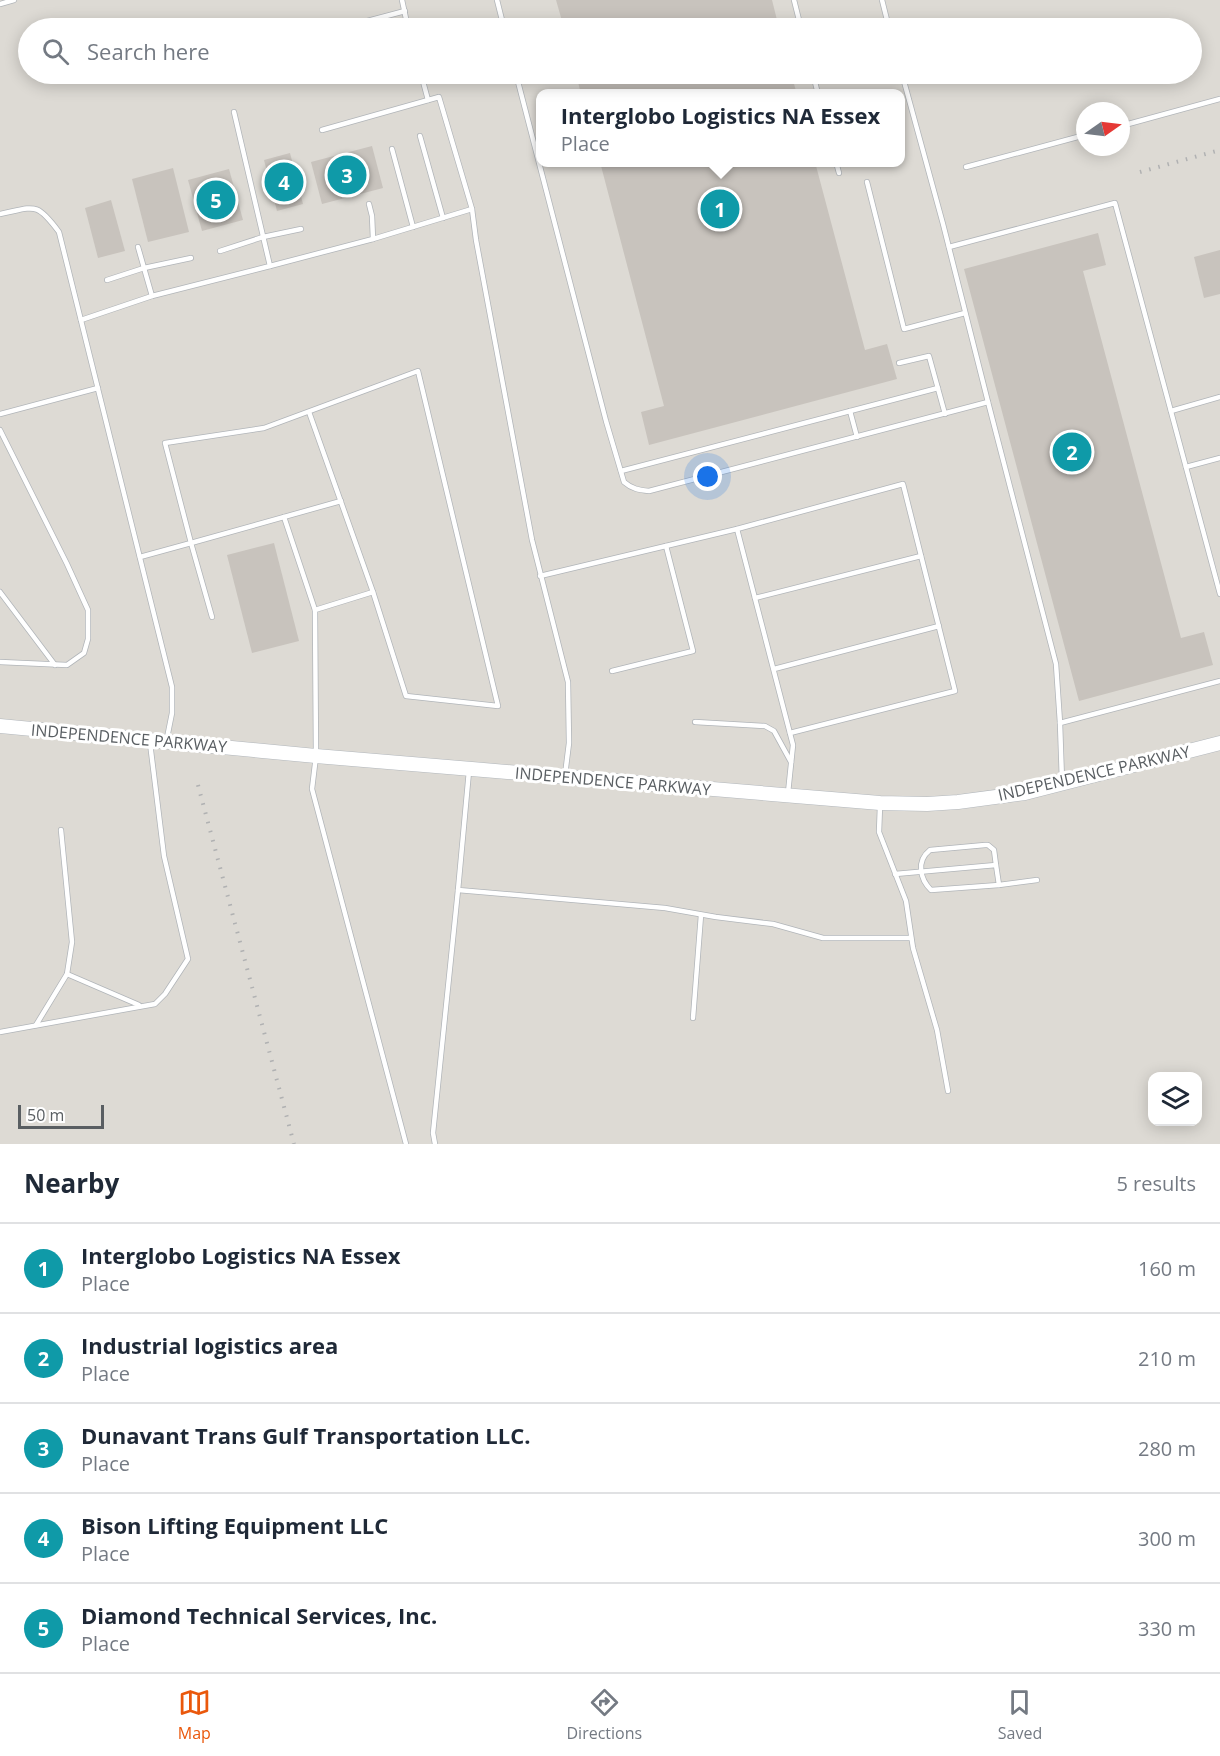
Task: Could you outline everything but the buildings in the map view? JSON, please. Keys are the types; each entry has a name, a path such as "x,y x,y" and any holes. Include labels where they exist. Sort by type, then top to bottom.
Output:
{"main road":[{"name":"INDEPENDENCE PARKWAY","path":"0,726 316,756 787,796 927,804 1025,793 1220,743"}],"lane":[{"path":"0,4 14,0"},
{"path":"402,0 406,18"},
{"path":"497,0 502,18"},
{"path":"794,0 798,18"},
{"path":"882,0 887,18"},
{"path":"379,18 405,11"},
{"path":"424,84 428,100"},
{"path":"519,84 536,151"},
{"path":"905,84 1056,664 1062,784"},
{"path":"322,130 439,97 472,209 480,263 540,576 568,682 569,743 565,777"},
{"path":"1130,124 1220,99"},
{"path":"234,112 270,266"},
{"path":"420,136 443,218"},
{"path":"966,167 1076,137"},
{"path":"392,149 413,227"},
{"path":"540,167 606,421 624,482 630,487 649,491 988,402"},
{"path":"837,167 839,173"},
{"path":"867,182 904,329 965,313"},
{"path":"949,247 1115,203 1220,594"},
{"path":"369,204 373,239"},
{"path":"0,214 33,207 41,211 58,232 172,687 172,713 167,741"},
{"path":"81,320 152,296 373,239 472,209"},
{"path":"220,251 263,237 301,229"},
{"path":"138,247 152,296"},
{"path":"107,280 144,268 191,258"},
{"path":"899,363 929,356 945,414"},
{"path":"212,617 165,443 264,429 309,412 418,371 498,706 406,696 373,592 309,412"},
{"path":"0,414 98,388"},
{"path":"621,471 938,388"},
{"path":"1171,411 1220,397"},
{"path":"850,411 857,437"},
{"path":"0,430 88,610 88,639 84,653 67,665 1,661"},
{"path":"1186,467 1220,458"},
{"path":"540,576 737,529 903,484 955,691 790,733"},
{"path":"140,557 341,501"},
{"path":"284,517 315,610 316,756 312,789 406,1144"},
{"path":"737,529 793,745 787,796"},
{"path":"612,671 693,651 666,546"},
{"path":"755,598 921,556"},
{"path":"0,592 55,665"},
{"path":"315,610 373,592"},
{"path":"774,669 939,626"},
{"path":"1060,723 1220,681"},
{"path":"695,722 765,726 774,731 791,762"},
{"path":"0,1032 155,1004 165,994 188,959 164,856 149,740"},
{"path":"435,1144 433,1133 469,769"},
{"path":"880,803 879,832 906,901 912,938 937,1030 948,1091"},
{"path":"36,1025 67,974 72,942 61,830"},
{"path":"999,885 992,847 985,845 930,850 925,856 920,872 931,890 999,885 1037,880"},
{"path":"895,874 996,865"},
{"path":"458,890 664,908 773,924 823,938 912,938"},
{"path":"693,1018 701,915"},
{"path":"67,974 141,1006"}],"shaded area":[{"path":"0,0 1220,0 1220,1144 0,1144"}],"railway":[{"path":"1140,172 1220,150"},
{"path":"198,785 294,1144"}],"place":[{"name":"Dunavant Trans Gulf Transportation LLC.","path":"347,175"},
{"name":"Bison Lifting Equipment LLC","path":"284,182"},
{"name":"Diamond Technical Services, Inc.","path":"216,200"},
{"name":"Interglobo Logistics NA Essex","path":"720,209"},
{"name":"Industrial logistics area","path":"1072,452"}]}
